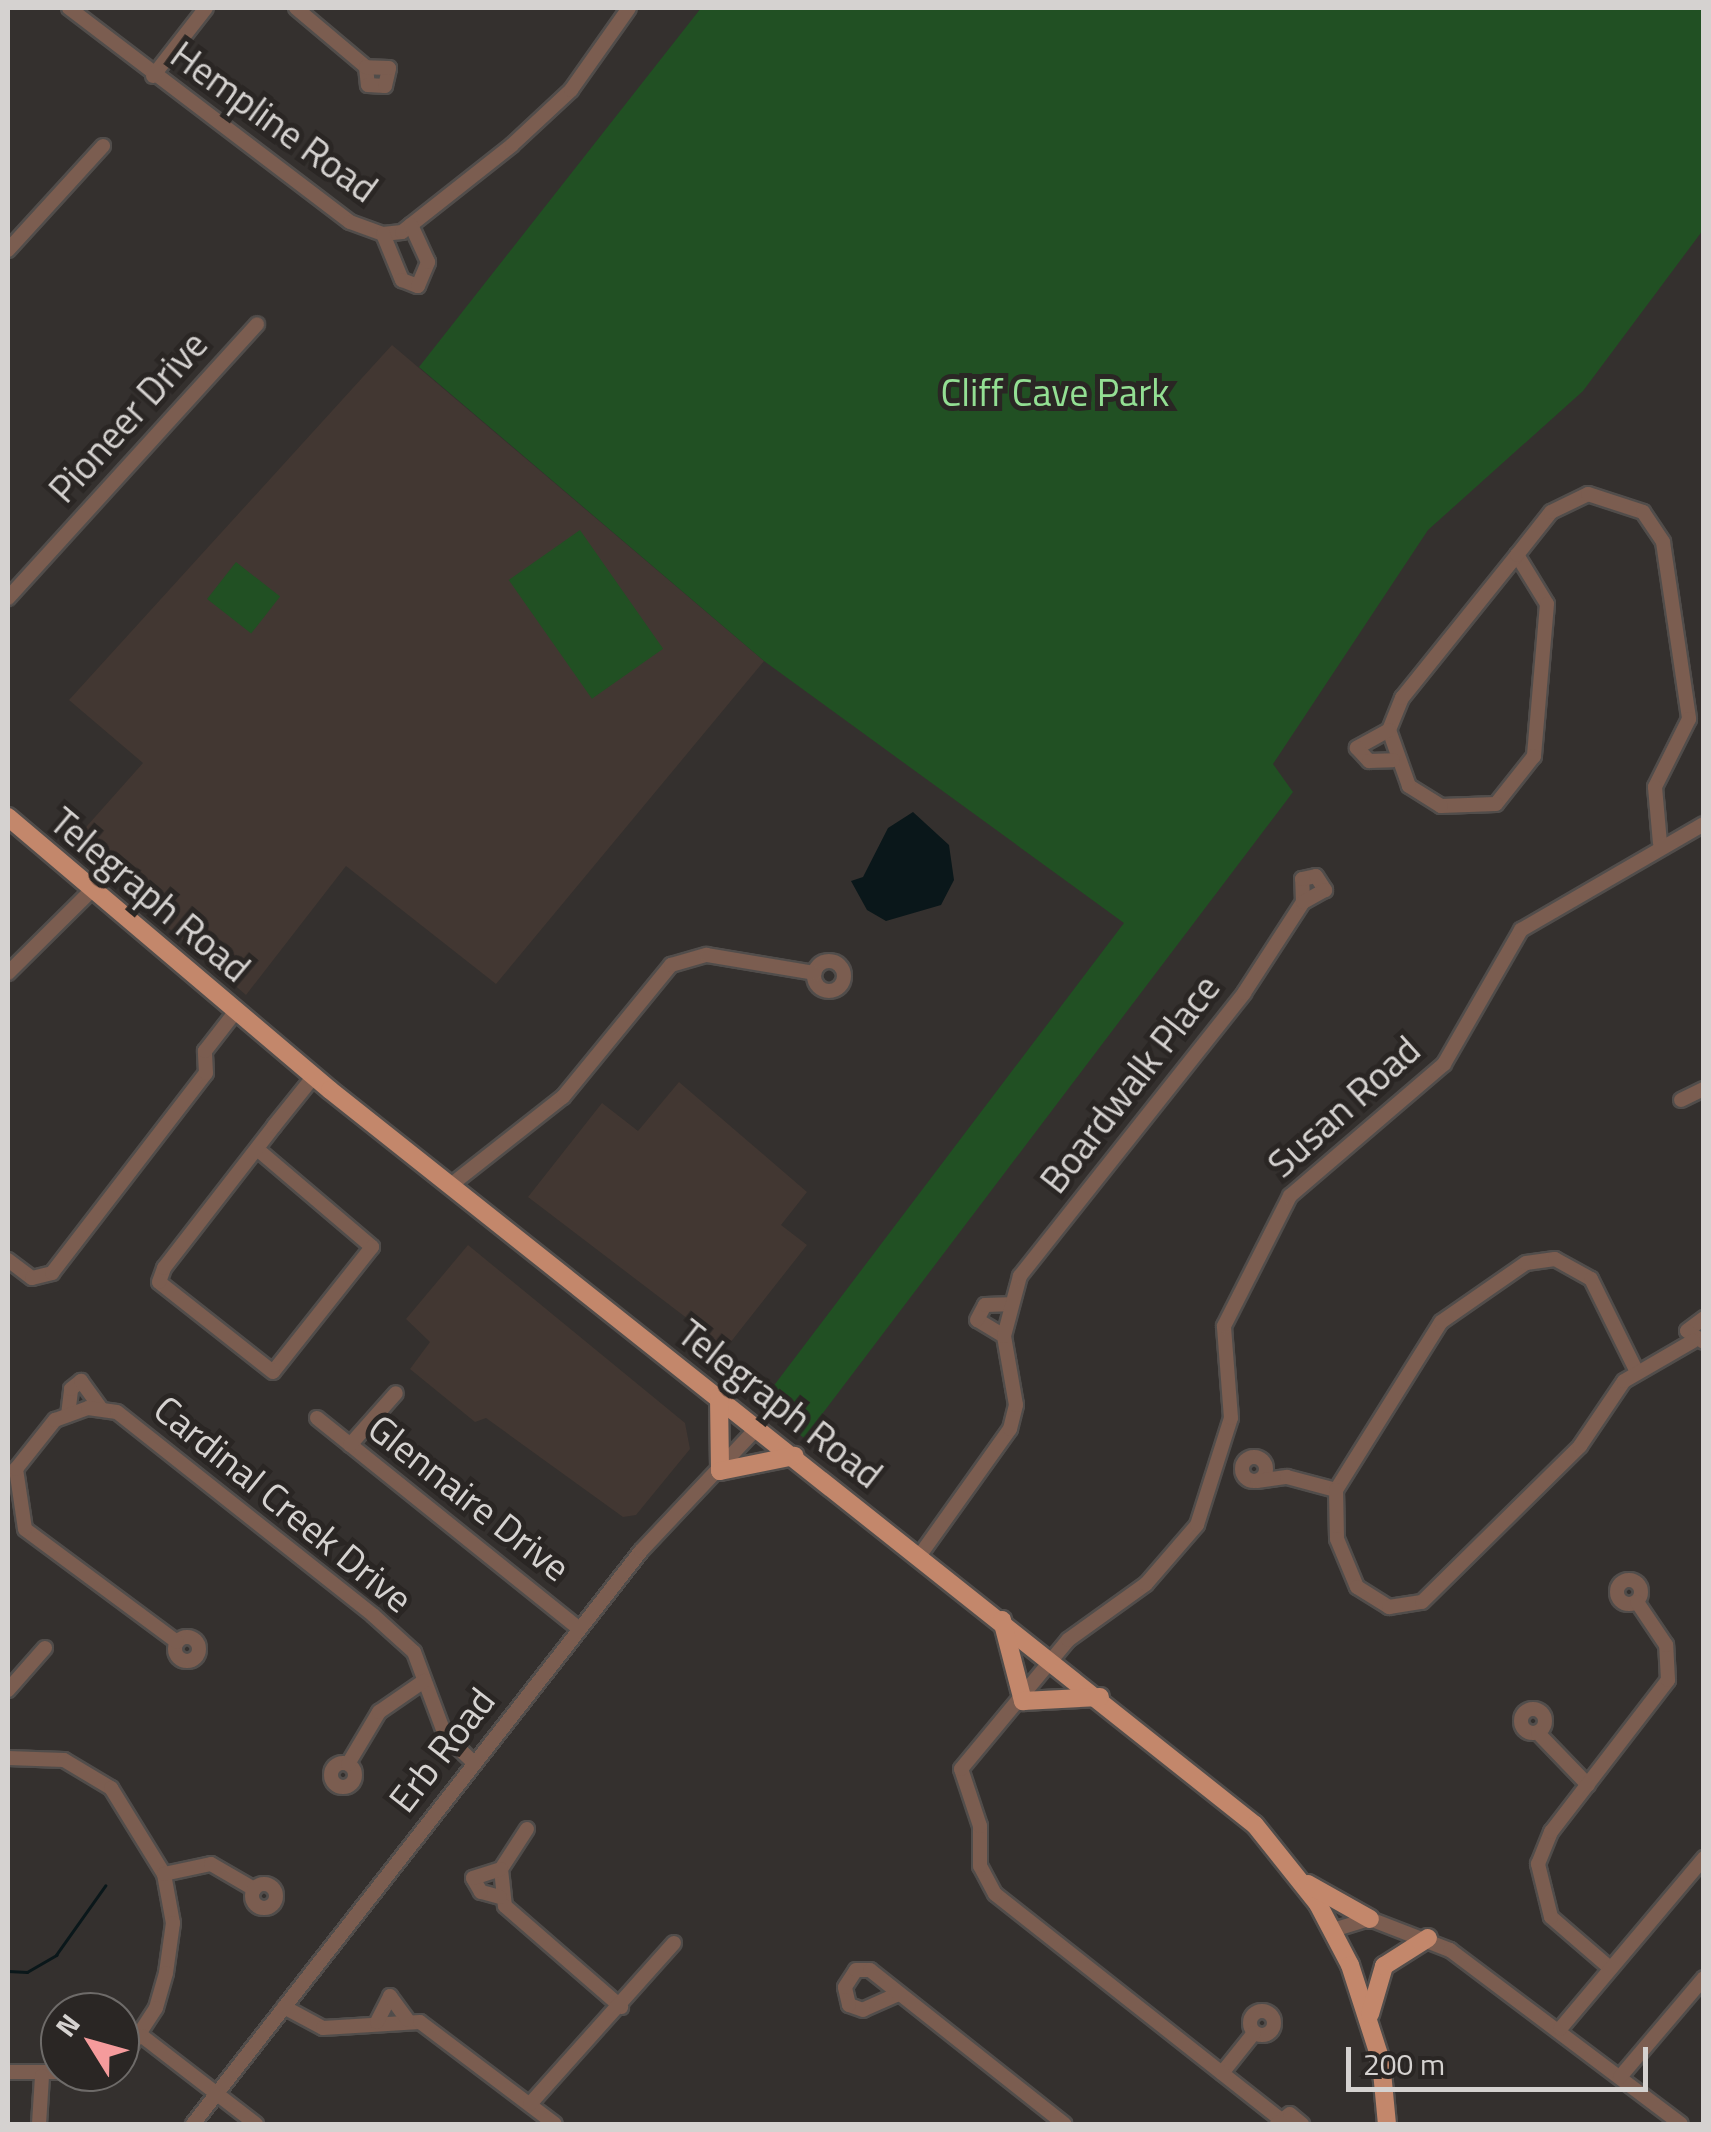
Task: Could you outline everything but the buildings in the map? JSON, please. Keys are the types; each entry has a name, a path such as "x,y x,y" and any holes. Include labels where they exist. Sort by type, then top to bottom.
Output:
{"main road":[{"name":"Telegraph Road","path":"8,817 314,1076 1227,1798 1303,1881 1333,1930 1370,2014 1387,2124"},
{"path":"719,1398 720,1471 794,1456"},
{"path":"1001,1619 1022,1701 1100,1697"},
{"path":"1303,1881 1370,1919"},
{"path":"1370,2014 1384,1966 1428,1938"}],"street":[{"name":"Hempline Road","path":"69,8 350,222 383,234 406,229"},
{"path":"154,76 206,8"},
{"path":"296,8 366,66"},
{"path":"383,234 402,280 418,286 428,262 406,229 571,90 629,8"},
{"path":"8,250 103,146"},
{"name":"Pioneer Drive","path":"8,598 257,324"},
{"path":"1517,556 1544,591 1548,620 1528,772 1504,800 1473,811 1426,798 1393,760 1389,730 1402,698 1552,512 1588,494 1643,512 1663,542 1689,719 1655,787 1660,843"},
{"path":"1389,730 1357,748 1370,761 1393,760"},
{"name":"Susan Road","path":"1222,2073 984,1879 980,1826 962,1769 1054,1660 1182,1546 1223,1458 1232,1399 1224,1326 1279,1211 1444,1064 1509,941 1660,843 1704,824"},
{"path":"8,973 94,888"},
{"name":"Boardwalk Place","path":"920,1555 1010,1429 1016,1405 1004,1336 1008,1304 1303,902"},
{"path":"451,1185 563,1097 671,965 707,955 814,973"},
{"path":"8,1260 32,1278 52,1273 206,1073 206,1051 236,1010"},
{"path":"257,1148 372,1247 273,1372 158,1282 257,1148 314,1076"},
{"path":"1681,1100 1704,1089"},
{"path":"1637,1372 1591,1279 1555,1260 1526,1262 1441,1322 1336,1490 1347,1572 1376,1602 1410,1607 1436,1595 1580,1446 1637,1372 1698,1341 1688,1324 1704,1318"},
{"name":"Boardwalk Place","path":"1004,1336 977,1320 985,1305 1008,1304"},
{"name":"Cardinal Creek Drive","path":"100,1410 82,1381 68,1415 26,1451 10,1488 12,1512 42,1548 177,1642"},
{"path":"350,1446 396,1393"},
{"name":"Cardinal Creek Drive","path":"68,1415 100,1410 117,1412 373,1616 414,1652 445,1735 474,1763"},
{"name":"Glennaire Drive","path":"317,1418 579,1629"},
{"name":"Erb Road","path":"192,2124 579,1629 758,1428"},
{"path":"1223,1458 1243,1464 1264,1461 1287,1477 1336,1490"},
{"path":"1257,1481 1264,1461"},
{"path":"1243,1464 1257,1481"},
{"path":"1257,1481 1287,1477"},
{"path":"1610,1968 1551,1918 1537,1884 1543,1844 1668,1680 1666,1645 1636,1602"},
{"path":"8,1690 44,1648"},
{"path":"348,1764 379,1712 424,1681"},
{"path":"1538,1732 1588,1785"},
{"path":"8,1758 64,1760 111,1788 164,1874 173,1934 140,2038"},
{"path":"500,1896 501,1869 527,1830"},
{"path":"1560,2029 1704,1858"},
{"path":"164,1874 212,1864 254,1888"},
{"path":"501,1869 483,1868 473,1878 480,1892 500,1896 622,2007"},
{"path":"1333,1930 1370,1919 1428,1938 1560,2029 1681,2124"},
{"path":"530,2104 622,2007 674,1943"},
{"path":"1620,2077 1704,1978"},
{"path":"896,1995 1064,2124"},
{"path":"376,2022 390,1996 407,2019 556,2124"},
{"path":"284,2007 323,2028 407,2019"},
{"path":"1254,2034 1222,2073 1278,2122 1293,2115 1302,2124"},
{"path":"142,2036 256,2124"},
{"path":"8,2072 40,2076"},
{"path":"39,2124 41,2092"}],"shaded area":[{"path":"392,345 764,661 496,984 346,866 246,995 71,844 143,763 69,700"},
{"path":"913,812 949,845 954,880 941,905 886,921 867,910 851,881 863,877 888,828"},
{"path":"679,1082 807,1192 781,1225 807,1245 726,1348 528,1197 602,1103 638,1131"},
{"path":"468,1245 685,1423 690,1449 636,1515 623,1517 486,1418 475,1422 410,1369 430,1342 406,1319"}],"green space":[{"name":"Cliff Cave Park","path":"701,8 1703,8 1703,230 1583,391 1428,530 1273,764 1293,792 804,1438 760,1404 1124,923 764,661 419,367"},
{"path":"580,530 663,649 592,699 509,580"},
{"path":"236,562 280,596 251,634 207,599"}],"waterway":[{"path":"8,1971 27,1972 56,1955 105,1886"}]}
